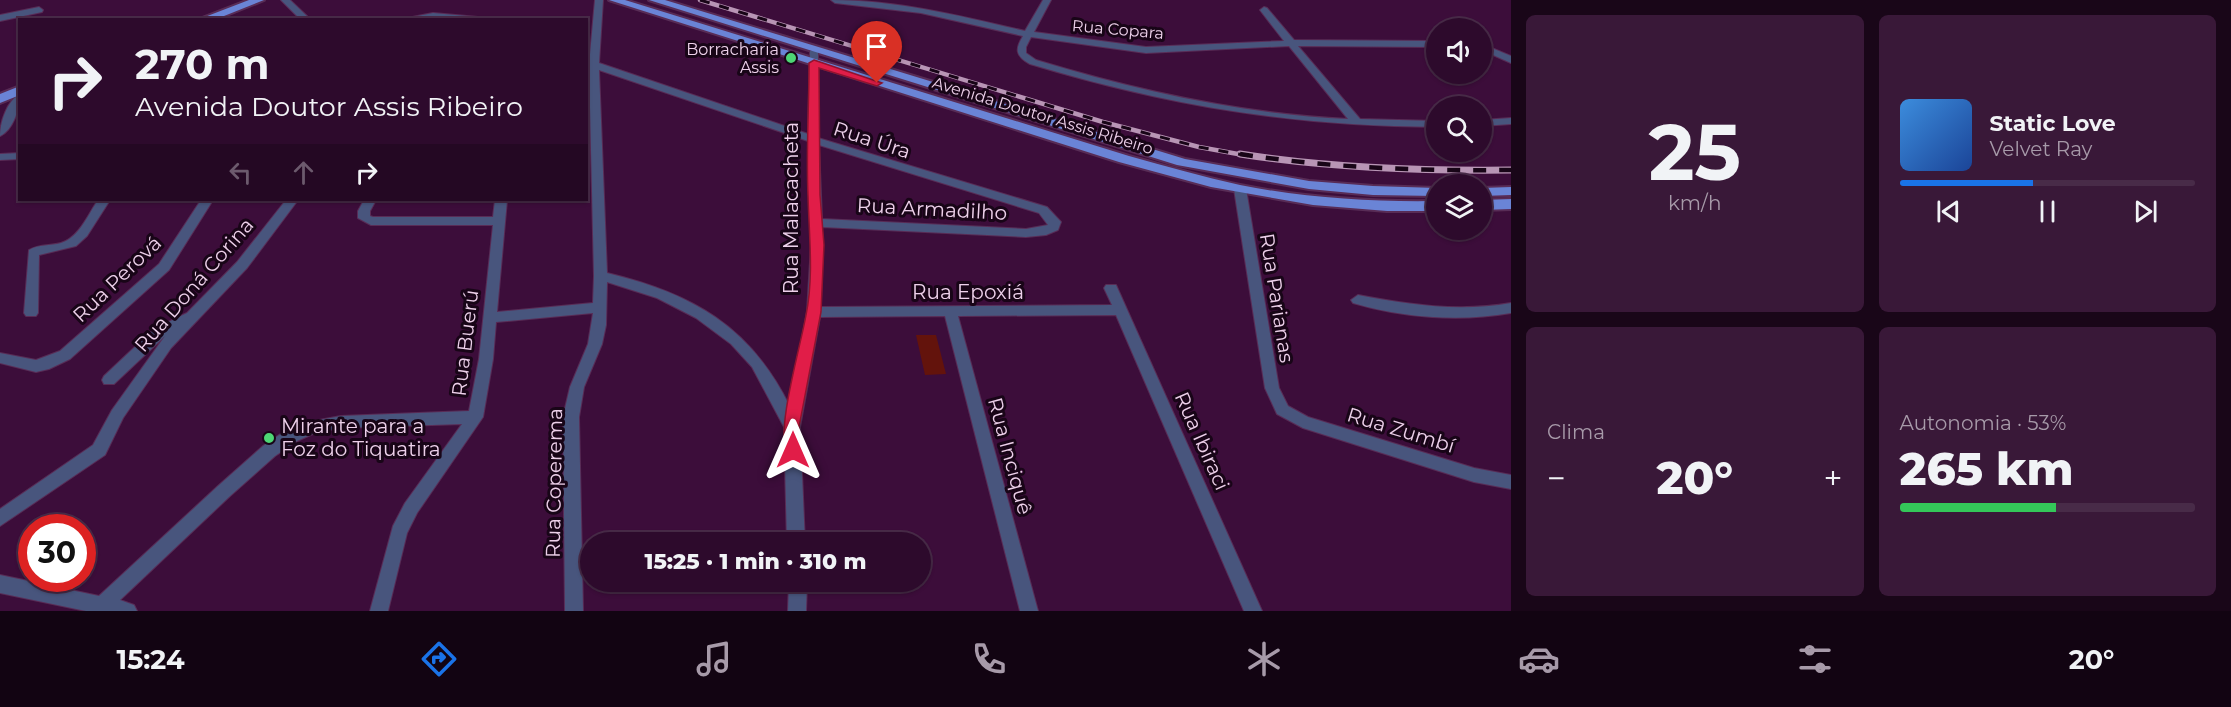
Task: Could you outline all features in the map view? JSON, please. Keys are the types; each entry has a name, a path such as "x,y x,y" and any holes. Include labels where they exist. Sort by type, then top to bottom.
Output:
{"main road":[{"path":"208,18 259,0"},
{"name":"Avenida Doutor Assis Ribeiro","path":"614,0 1182,162 1239,175 1308,186 1366,191 1426,192"},
{"name":"Avenida Doutor Assis Ribeiro","path":"654,0 814,57 1124,159 1240,189 1300,199 1363,205 1426,206"},
{"path":"0,99 18,91"},
{"path":"1492,192 1511,191"},
{"path":"1492,205 1511,204"}],"street":[{"path":"285,0 305,18"},
{"name":"Rua Coperema","path":"574,611 571,417 577,387 595,344 600,307 594,64 599,0"},
{"name":"Rua Copara","path":"835,0 947,15 1028,34 1146,50 1292,43 1426,44"},
{"path":"1047,0 1021,47 1025,58 1066,72 1188,104 1244,113 1357,123 1426,124"},
{"path":"0,18 39,10"},
{"path":"1264,10 1357,123"},
{"path":"416,18 433,16 456,18"},
{"path":"1492,51 1508,57"},
{"name":"Rua Malacacheta","path":"796,532 792,427 814,312 816,223 813,140 814,57"},
{"name":"Rua Úra","path":"594,64 813,140 1043,210 1055,222 1054,227 1046,231"},
{"path":"0,132 18,100"},
{"path":"1492,122 1511,121"},
{"path":"0,157 18,156"},
{"name":"Rua Parianas","path":"1240,189 1272,388 1282,410"},
{"path":"31,314 33,253 38,249 72,243 103,201"},
{"name":"Rua Perová","path":"0,358 36,366 44,365 65,355 164,267 206,201"},
{"name":"Rua Doná Corina","path":"0,518 99,450 117,414 166,344 242,265 291,201"},
{"path":"369,201 364,211 364,218 371,221 499,221"},
{"name":"Rua Buerú","path":"379,611 399,532 407,516 475,417 491,318 501,201"},
{"name":"Rua Armadilho","path":"816,223 1026,233 1046,231"},
{"path":"601,276 627,281 661,294 697,312 731,335 752,356 770,382 792,427"},
{"name":"Rua Ibiraci","path":"1112,288 1253,611"},
{"path":"1358,300 1444,315 1473,314 1511,308"},
{"path":"491,318 600,307"},
{"name":"Rua Epoxiá","path":"814,312 1122,310"},
{"name":"Rua Inciquê","path":"950,311 1029,611"},
{"path":"110,380 159,333 191,316"},
{"name":"Rua Zumbí","path":"1282,410 1313,425 1474,474 1511,482"},
{"path":"103,604 224,491 269,451 291,436 314,427 341,422 475,417"},
{"path":"0,584 128,611"},
{"path":"797,611 798,592"}],"shaded area":[{"path":"916,335 936,335 946,374 925,375"}],"railway":[{"path":"700,0 1103,122 1199,147 1249,156"},
{"path":"1240,154 1308,163 1375,168 1511,170"}],"place":[{"name":"Borracharia Assis","path":"791,58"},
{"name":"Mirante para a Foz do Tiquatira","path":"269,438"}],"route":[{"path":"793,450 792,427 814,312 818,245 814,195 814,63 877,83"}]}
